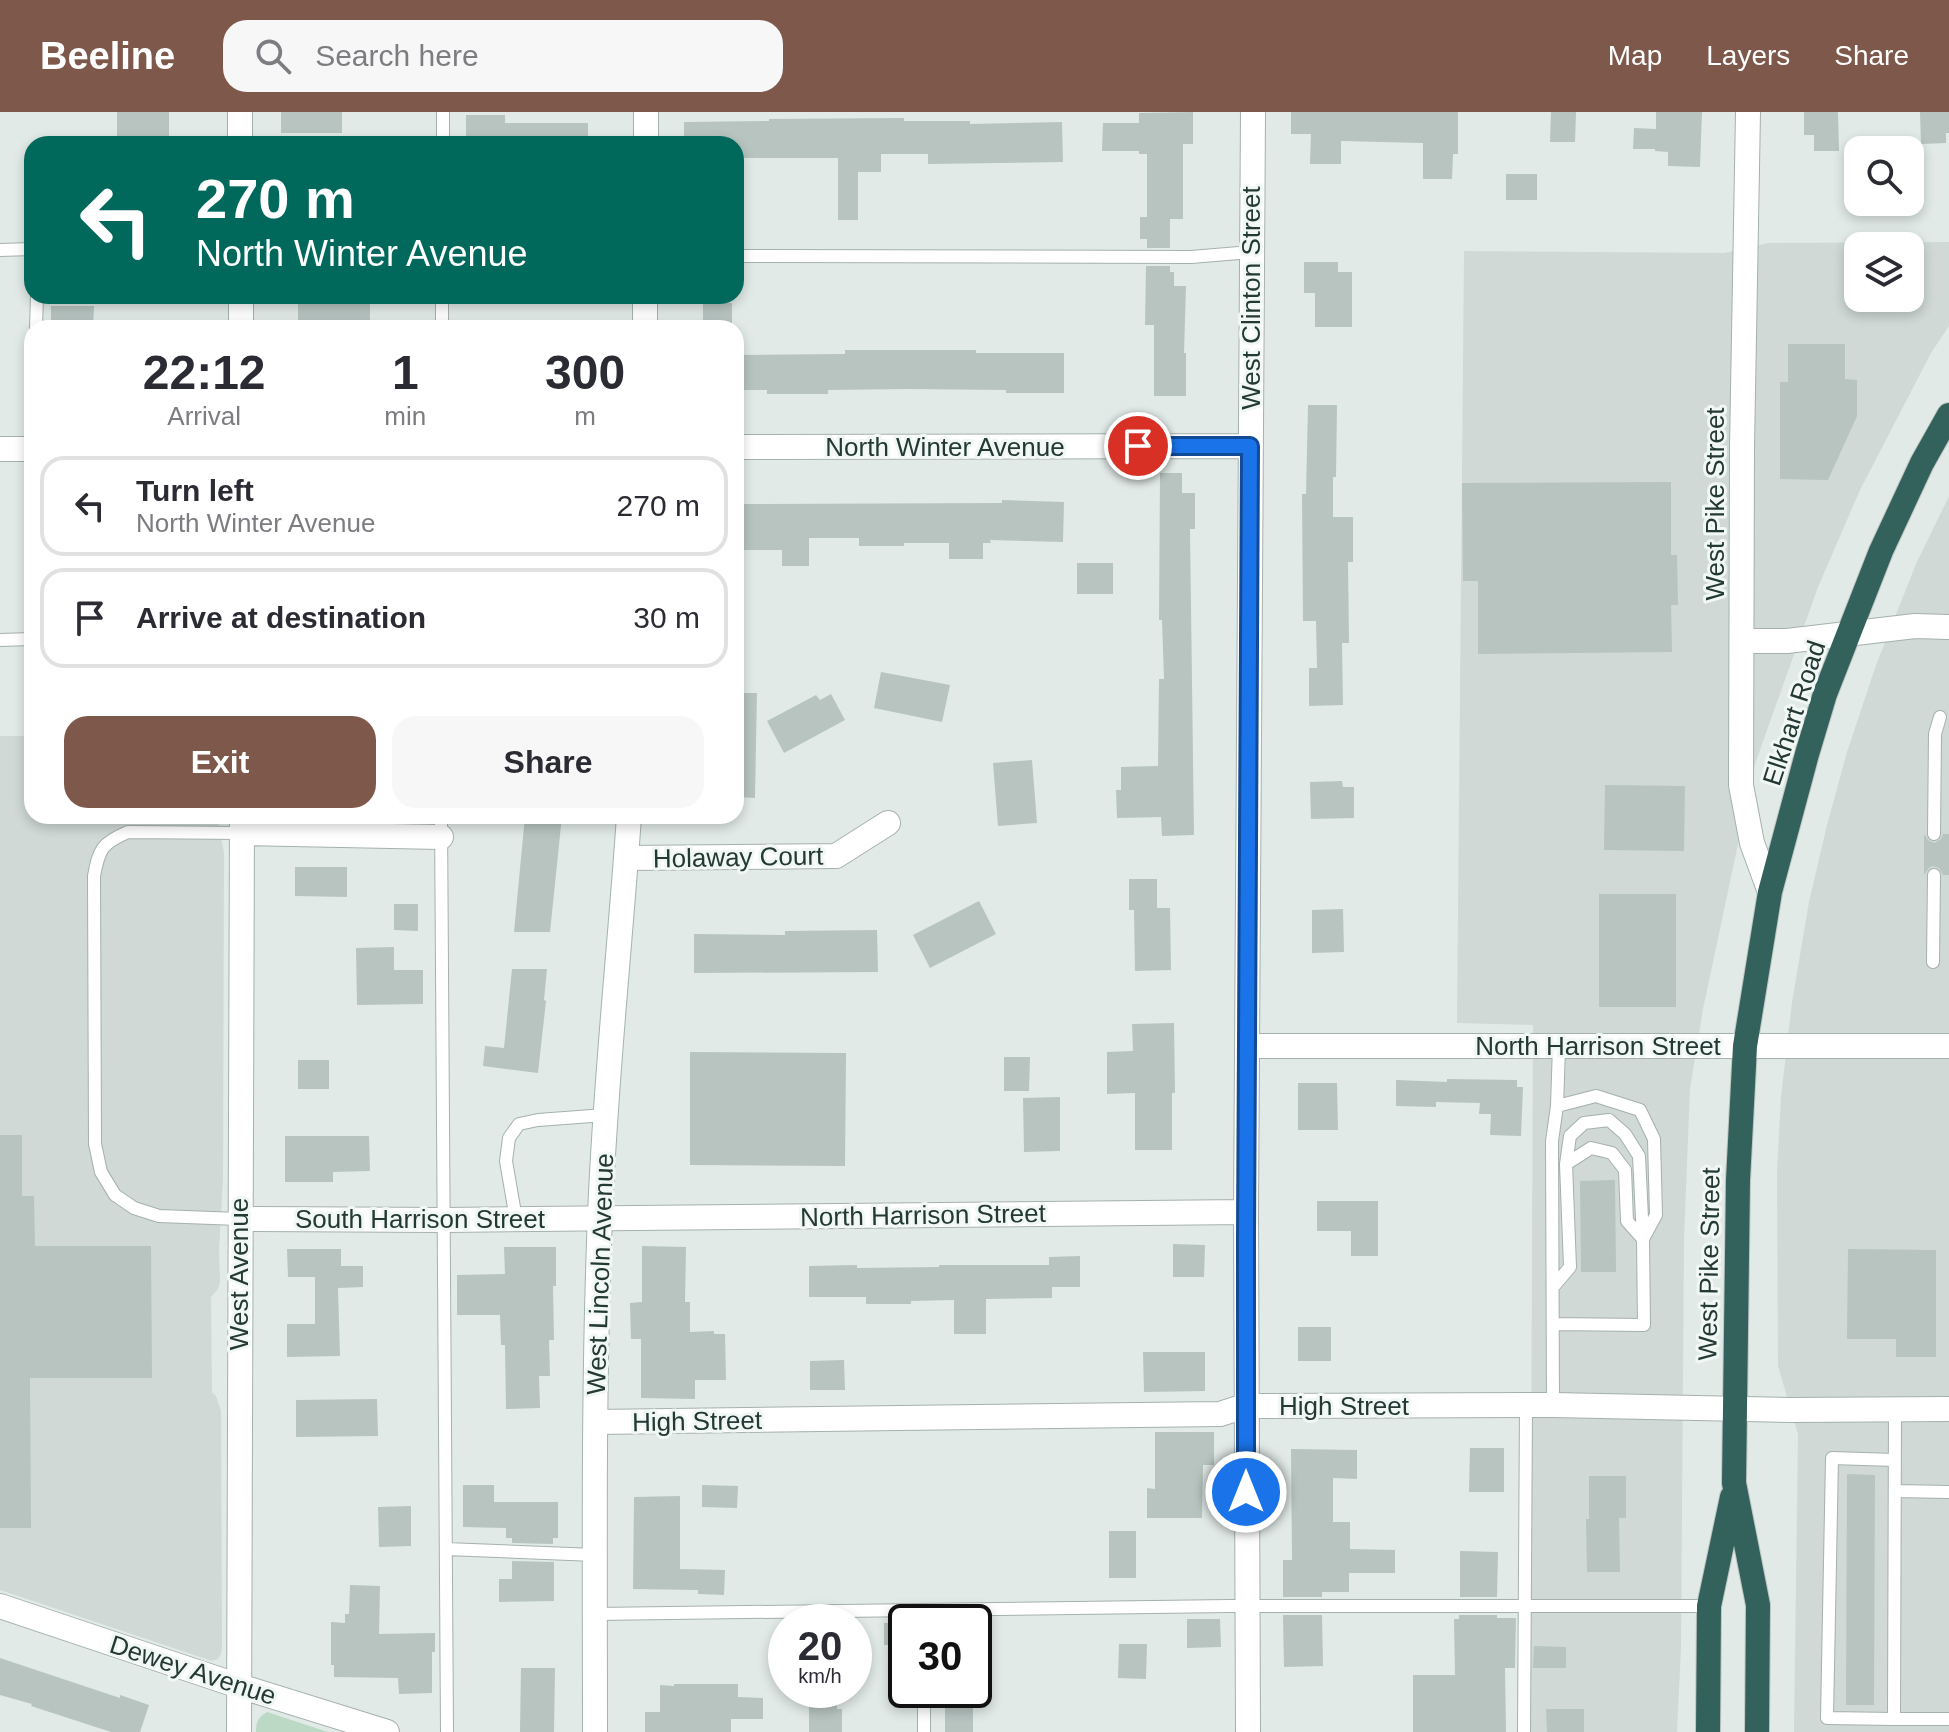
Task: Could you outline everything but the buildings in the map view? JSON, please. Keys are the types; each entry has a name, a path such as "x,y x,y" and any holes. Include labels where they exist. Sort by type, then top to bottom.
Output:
{"highway":[{"name":"Elkhart Road","path":"1745,1046 1770,892 1825,694 1881,551 1922,463 1949,415"},
{"name":"West Pike Street","path":"1708,1732 1709,1606 1734,1483 1738,1180 1745,1046"},
{"name":"West Pike Street","path":"1734,1483 1758,1605 1757,1732"}],"street":[{"path":"240,112 240,136"},
{"path":"646,112 646,136"},
{"name":"West Clinton Street","path":"1248,1732 1245,1406 1253,112"},
{"name":"West Pike Street","path":"1748,112 1741,785 1752,843 1770,892"},
{"name":"North Winter Avenue","path":"744,447 1250,446"},
{"path":"0,449 24,449"},
{"path":"1742,641 1787,641 1915,626 1949,627"},
{"name":"Holaway Court","path":"626,858 836,856 888,823"},
{"path":"242,824 441,827"},
{"name":"West Avenue","path":"239,1732 242,824"},
{"name":"West Lincoln Avenue","path":"595,1732 600,1217 628,824"},
{"name":"North Harrison Street","path":"1247,1046 1949,1046"},
{"name":"North Harrison Street","path":"600,1217 1246,1212"},
{"name":"South Harrison Street","path":"239,1219 600,1217"},
{"name":"High Street","path":"596,1422 1220,1414 1245,1406 1949,1409"},
{"name":"Dewey Avenue","path":"0,1606 387,1732"}],"lane":[{"path":"443,112 443,136"},
{"path":"0,250 24,249"},
{"path":"744,256 1191,257 1251,252"},
{"path":"0,640 24,639"},
{"path":"1934,834 1935,734 1940,717"},
{"path":"239,1219 159,1216 134,1208 115,1195 101,1172 95,1144 94,876 99,852 111,839 128,832 242,824"},
{"path":"441,827 447,1732"},
{"path":"1933,962 1934,875"},
{"path":"1553,1405 1552,1141 1559,1047"},
{"path":"1557,1106 1596,1096 1640,1110 1654,1139 1655,1169 1656,1215 1643,1239"},
{"path":"516,1219 506,1161 509,1138 519,1124 605,1115"},
{"path":"1553,1287 1570,1267 1566,1164 1570,1136 1584,1123 1609,1120 1625,1134 1639,1156 1644,1325 1553,1324"},
{"path":"1566,1164 1591,1148 1612,1153 1625,1170 1627,1221 1643,1239"},
{"path":"1524,1732 1526,1406"},
{"path":"1894,1719 1895,1409"},
{"path":"1895,1460 1832,1458 1827,1718 1894,1719 1926,1726 1949,1719"},
{"path":"1895,1491 1949,1492"},
{"path":"446,1549 595,1555"},
{"path":"992,1614 1247,1606 1709,1606"},
{"path":"595,1614 888,1616"},
{"path":"924,1708 924,1732"}],"shaded area":[{"path":"1924,242 1949,242 1949,326 1931,353 1860,490 1818,587 1755,764 1703,1009 1690,1089 1684,1238 1681,1649 1677,1732 1530,1732 1533,1025 1457,1023 1464,251 1724,253 1768,243 1844,243 1844,312 1924,312"},
{"path":"1949,496 1949,1732 1794,1732 1798,1434 1778,1366 1777,1171 1781,1097 1792,1002 1809,902 1847,752 1876,665 1916,564"},
{"path":"0,736 24,736 24,824 219,824 224,853 223,1179 220,1282 211,1297 212,1392 221,1411 221,1654 212,1661 0,1590"}],"green space":[{"path":"267,1712 328,1732 256,1732 258,1720"}],"route":[{"path":"1138,446 1250,446 1246,1492"}]}
